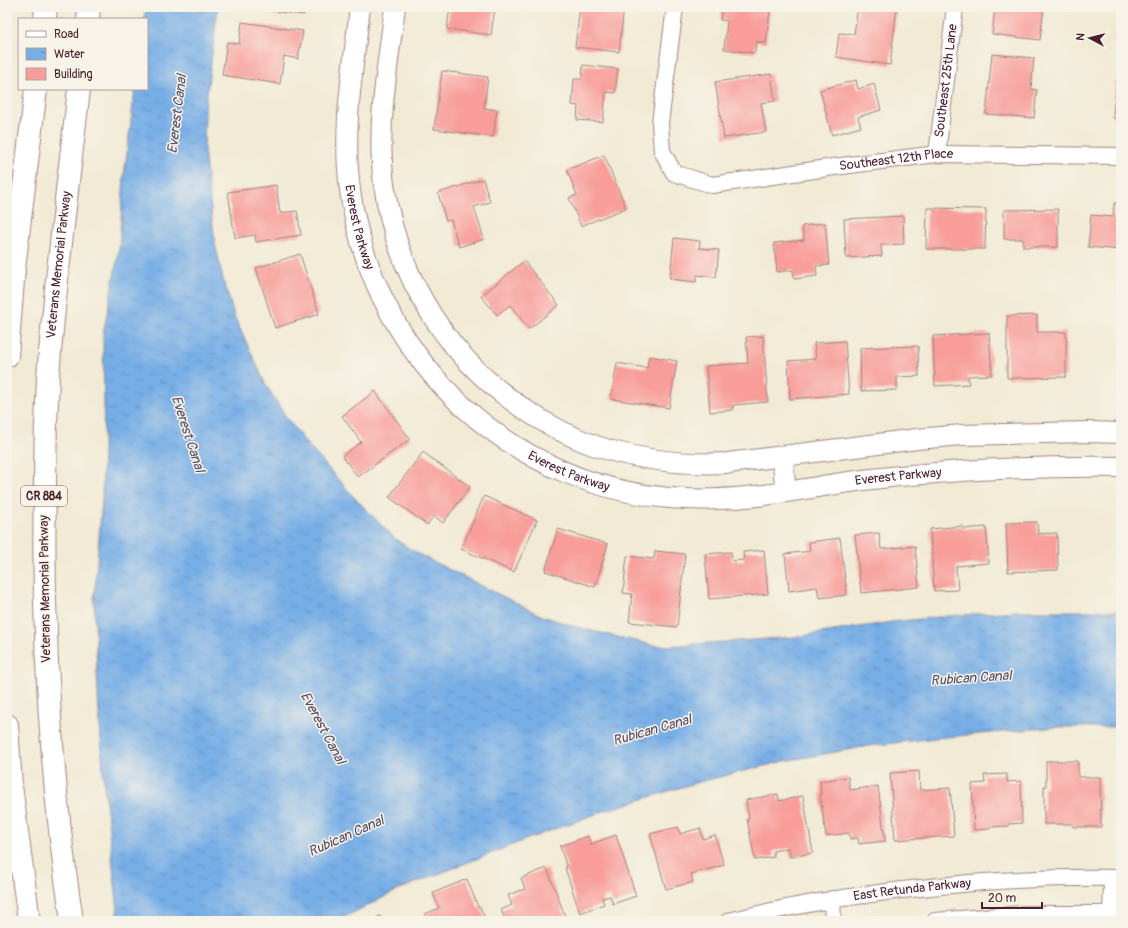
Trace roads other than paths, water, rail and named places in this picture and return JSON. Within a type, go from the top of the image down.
[{"type":"highway","points":[[45,18],[46,7]]},
{"type":"highway","points":[[88,18],[89,7]]},
{"type":"highway","points":[[7,356],[15,260],[36,90]]},
{"type":"highway","name":"Veterans Memorial Parkway","points":[[70,913],[57,812],[47,686],[44,528],[48,376],[59,252],[79,90]]},
{"type":"highway","points":[[7,725],[11,786],[29,921]]},
{"type":"street","name":"Everest Parkway","points":[[360,7],[349,97],[347,138],[348,167],[351,197],[357,226],[373,276],[387,308],[405,338],[434,378],[474,417],[498,435],[522,450],[548,464],[602,485],[657,497],[684,499],[740,498],[863,480],[920,474],[1010,469],[1121,467]]},
{"type":"street","points":[[395,7],[382,123],[383,168],[390,213],[408,270],[431,315],[445,336],[461,354],[483,376],[519,406],[548,424],[592,445],[618,453],[672,463],[700,465],[728,464],[917,439],[962,435],[1081,432],[1121,433]]},
{"type":"street","name":"Southeast 12th Place","points":[[674,7],[660,123],[662,151],[674,173],[712,186],[834,167],[937,154],[1121,156]]},
{"type":"street","name":"Southeast 25th Lane","points":[[937,154],[955,7]]},
{"type":"street","points":[[782,456],[786,492]]},
{"type":"street","points":[[935,921],[1024,914],[1114,916],[1117,878]]},
{"type":"street","name":"East Retunda Parkway","points":[[729,921],[756,914],[832,899],[882,892],[991,880],[1117,878]]},
{"type":"street","points":[[832,899],[833,921]]},
{"type":"water","points":[[146,7],[218,7],[205,108],[204,151],[215,243],[223,279],[235,318],[266,385],[286,417],[306,443],[354,497],[394,538],[424,557],[542,616],[580,628],[652,645],[667,646],[795,637],[892,622],[948,616],[1017,611],[1121,611],[1121,727],[1057,727],[935,738],[869,746],[785,761],[695,783],[604,811],[525,840],[400,889],[337,921],[115,921],[118,911],[104,785],[94,601],[102,500],[104,404],[103,335],[119,250],[124,176],[135,90],[148,90],[148,18],[144,18]]},
{"type":"water label","name":"Everest Canal","points":[[177,114]]},
{"type":"water label","name":"Everest Canal","points":[[188,434]]},
{"type":"water label","name":"Rubican Canal","points":[[971,678]]},
{"type":"water label","name":"Everest Canal","points":[[323,728]]},
{"type":"water label","name":"Rubican Canal","points":[[652,730]]},
{"type":"water label","name":"Rubican Canal","points":[[346,836]]}]
